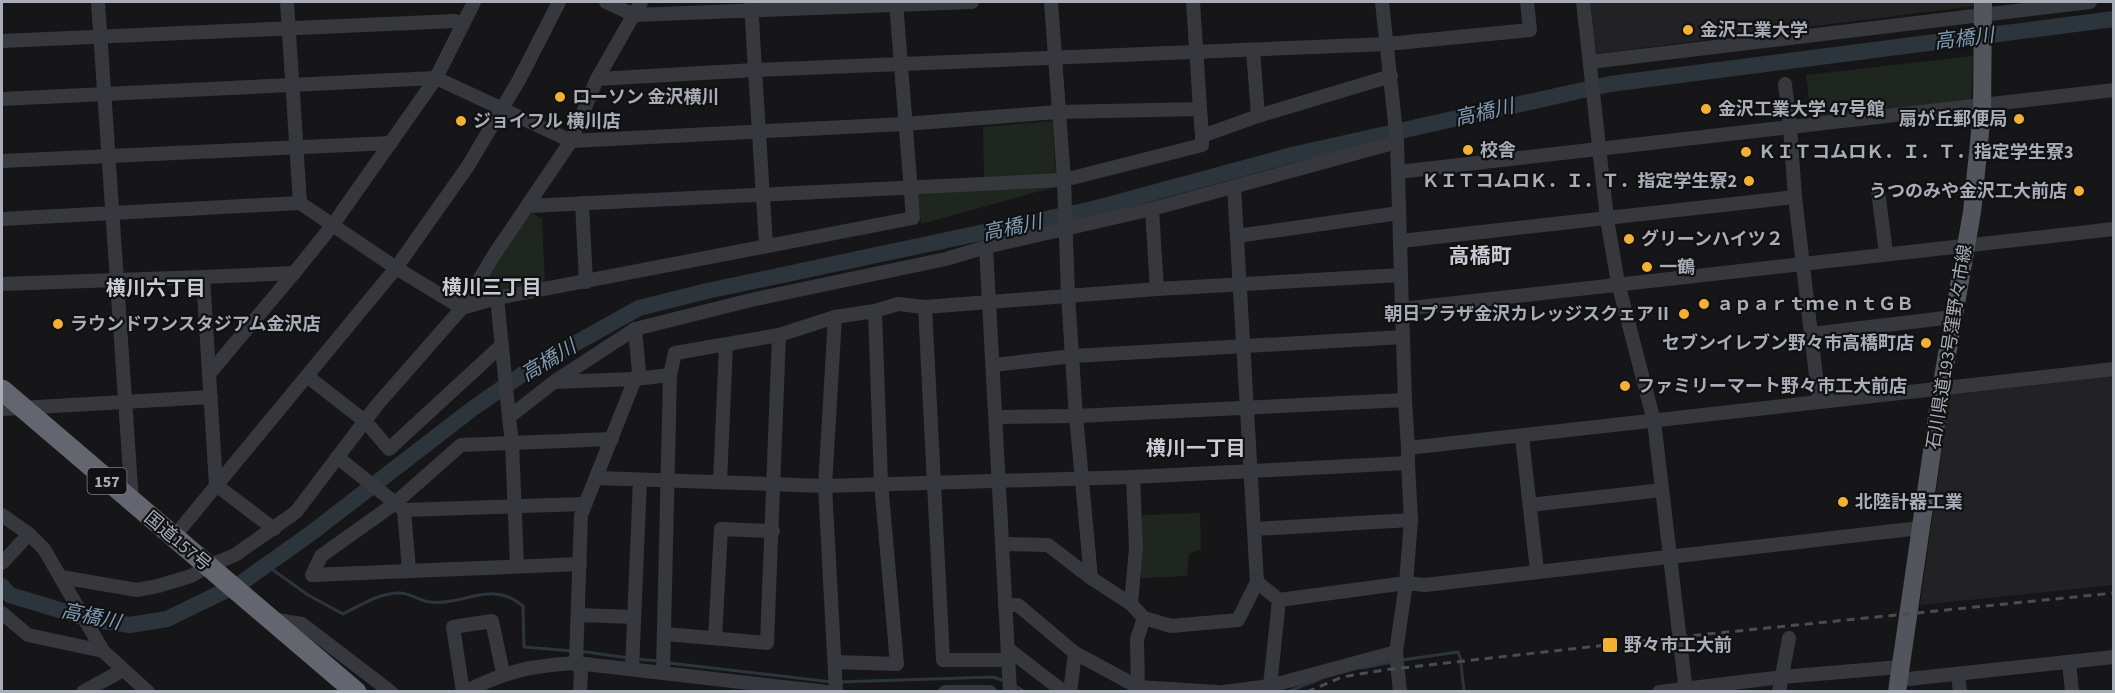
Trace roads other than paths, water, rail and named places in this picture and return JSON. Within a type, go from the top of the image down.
[{"type":"highway","name":"国道157号","points":[[2,390],[173,538],[351,687]]},
{"type":"main road","name":"石川県道193号窪野々市線","points":[[1899,680],[1941,388],[1972,212],[1981,105],[1983,11]]},
{"type":"street","points":[[98,2],[119,280],[132,502]]},
{"type":"street","points":[[287,2],[300,203]]},
{"type":"street","points":[[209,375],[332,226],[391,143],[436,78],[474,2]]},
{"type":"street","points":[[173,538],[396,268],[468,166],[502,110],[559,2]]},
{"type":"street","points":[[606,2],[634,15],[751,6],[972,2]]},
{"type":"street","points":[[61,578],[137,590],[191,576],[235,555],[296,512],[377,405],[462,308],[494,255],[572,141],[597,79],[640,2]]},
{"type":"street","points":[[1051,2],[1067,231],[1068,296],[1076,416],[1084,478],[1091,578]]},
{"type":"street","points":[[529,206],[762,194],[1064,184],[1202,145],[1193,2]]},
{"type":"street","points":[[1382,2],[1397,142],[1411,520],[1397,658],[1400,692]]},
{"type":"street","points":[[597,79],[755,70],[1387,44],[1530,30],[1527,2]]},
{"type":"street","points":[[1584,2],[1607,219],[1618,283],[1654,421],[1686,690]]},
{"type":"street","points":[[1590,62],[1983,11],[2090,2]]},
{"type":"street","points":[[2,219],[300,203],[396,268],[462,308],[497,298],[586,282],[766,244],[913,218],[896,4]]},
{"type":"street","points":[[751,6],[766,244]]},
{"type":"street","points":[[2,41],[455,21],[463,24]]},
{"type":"street","points":[[1254,50],[1258,116]]},
{"type":"street","points":[[1202,136],[1258,116],[1391,76]]},
{"type":"street","points":[[2,99],[436,78],[572,141],[904,124],[1058,112],[1200,109]]},
{"type":"street","points":[[1785,84],[1795,197],[1819,400]]},
{"type":"street","points":[[1398,172],[2114,90]]},
{"type":"street","points":[[509,414],[635,329],[752,300],[1067,231],[1397,142]]},
{"type":"street","points":[[2,161],[391,143]]},
{"type":"street","points":[[1003,544],[1048,545],[1091,578],[1131,604],[1144,618],[1171,626],[1238,620],[1257,582],[1234,187]]},
{"type":"street","points":[[1878,191],[1886,254]]},
{"type":"street","points":[[1401,241],[1795,197]]},
{"type":"street","points":[[582,203],[586,282]]},
{"type":"street","points":[[1152,209],[1158,289]]},
{"type":"street","points":[[1237,236],[1399,213]]},
{"type":"street","points":[[1402,309],[2114,229]]},
{"type":"street","points":[[987,247],[1010,686]]},
{"type":"street","points":[[2,284],[294,273]]},
{"type":"street","points":[[663,665],[666,634],[670,375],[675,353],[779,335],[835,316],[875,311],[898,304],[925,307],[1158,289],[1401,275]]},
{"type":"street","points":[[203,277],[216,485],[274,529]]},
{"type":"street","points":[[497,298],[512,443],[518,565]]},
{"type":"street","points":[[925,307],[943,660],[1008,655],[1064,692]]},
{"type":"street","points":[[835,662],[897,664],[881,483],[875,311]]},
{"type":"street","points":[[503,673],[492,621],[453,627],[463,692],[503,673],[576,655],[663,665],[779,688],[834,687],[835,662],[825,486],[835,316]]},
{"type":"street","points":[[1811,334],[1953,317]]},
{"type":"street","points":[[580,692],[581,670],[576,655],[581,515],[639,372],[635,329]]},
{"type":"street","points":[[666,634],[767,643],[775,484],[779,335]]},
{"type":"street","points":[[993,365],[1073,356],[1403,337]]},
{"type":"street","points":[[720,482],[726,345]]},
{"type":"street","points":[[308,376],[366,422],[388,449],[503,351]]},
{"type":"street","points":[[1408,448],[1522,437],[1819,400],[2114,369]]},
{"type":"street","points":[[554,382],[635,379],[670,375]]},
{"type":"street","points":[[2,409],[211,398]]},
{"type":"street","points":[[996,417],[1248,409],[1405,400]]},
{"type":"street","points":[[1522,437],[1537,571]]},
{"type":"street","points":[[580,564],[312,575],[321,556],[399,507],[461,445],[612,439]]},
{"type":"street","points":[[338,457],[399,507],[584,504]]},
{"type":"street","points":[[597,478],[825,486],[933,481],[999,482],[1133,477],[1408,463]]},
{"type":"street","points":[[1131,604],[1136,548],[1133,477]]},
{"type":"street","points":[[632,662],[640,480]]},
{"type":"street","points":[[1530,505],[1662,490]]},
{"type":"street","points":[[399,507],[409,570]]},
{"type":"street","points":[[2,515],[26,538],[44,549],[104,651],[148,692]]},
{"type":"street","points":[[1255,529],[1411,520]]},
{"type":"street","points":[[1257,582],[1279,600],[1406,583],[1425,585],[1920,528]]},
{"type":"street","points":[[715,638],[721,529],[773,531]]},
{"type":"street","points":[[2,564],[26,538]]},
{"type":"street","points":[[1270,686],[1279,600]]},
{"type":"street","points":[[1005,604],[1018,605],[1075,653],[1138,689],[1217,692]]},
{"type":"street","points":[[2,613],[28,635],[104,651]]},
{"type":"street","points":[[266,614],[302,624],[391,692]]},
{"type":"street","points":[[578,615],[634,617]]},
{"type":"street","points":[[1138,689],[1137,639],[1144,618]]},
{"type":"street","points":[[1779,692],[1789,638]]},
{"type":"street","points":[[1070,692],[1075,653]]},
{"type":"street","points":[[1659,692],[1782,677],[1899,680],[2114,657]]},
{"type":"street","points":[[1223,692],[1270,686],[1397,658]]},
{"type":"street","points":[[2069,662],[2072,692]]},
{"type":"street","points":[[87,690],[123,670]]},
{"type":"street","points":[[1958,675],[1960,692]]},
{"type":"street","points":[[945,692],[990,692]]},
{"type":"waterway","name":"高橋川","points":[[2,586],[10,595],[89,619],[130,625],[167,619],[241,583],[314,531],[472,409],[533,367],[639,308],[707,291],[1093,209],[1292,155],[1610,84],[2114,19]]},
{"type":"waterway","points":[[266,565],[308,595],[343,614],[370,600],[392,594],[404,593],[430,602],[455,601],[489,594],[511,598],[523,606],[524,647],[573,651]]},
{"type":"waterway","points":[[579,651],[629,658]]},
{"type":"waterway","points":[[1402,660],[1458,652],[1461,660]]},
{"type":"waterway","points":[[636,659],[659,661]]},
{"type":"waterway","points":[[1361,668],[1393,662]]},
{"type":"waterway","points":[[669,663],[832,682]]},
{"type":"waterway","points":[[1461,664],[1464,692]]},
{"type":"waterway","points":[[839,682],[993,677],[1005,681]]},
{"type":"waterway","points":[[1287,692],[1320,679]]},
{"type":"waterway","points":[[1014,685],[1025,692]]},
{"type":"railway","points":[[1307,692],[1342,677],[1384,670],[1678,637],[2114,593]]},
{"type":"place","name":"金沢工業大学","points":[[1688,30]]},
{"type":"place","name":"ローソン 金沢横川","points":[[560,97]]},
{"type":"place","name":"金沢工業大学 47号館","points":[[1706,109]]},
{"type":"place","name":"扇が丘郵便局","points":[[2019,119]]},
{"type":"place","name":"ジョイフル 横川店","points":[[461,121]]},
{"type":"place","name":"校舎","points":[[1468,150]]},
{"type":"place","name":"ＫＩＴコムロＫ．Ｉ．Ｔ．指定学生寮3","points":[[1746,152]]},
{"type":"place","name":"ＫＩＴコムロＫ．Ｉ．Ｔ．指定学生寮2","points":[[1749,181]]},
{"type":"place","name":"うつのみや金沢工大前店","points":[[2079,191]]},
{"type":"place","name":"グリーンハイツ２","points":[[1629,239]]},
{"type":"place","name":"一鶴","points":[[1647,267]]},
{"type":"place","name":"ａｐａｒｔｍｅｎｔＧＢ","points":[[1704,304]]},
{"type":"place","name":"朝日プラザ金沢カレッジスクェアⅡ","points":[[1684,314]]},
{"type":"place","name":"ラウンドワンスタジアム金沢店","points":[[58,324]]},
{"type":"place","name":"セブンイレブン野々市高橋町店","points":[[1926,343]]},
{"type":"place","name":"ファミリーマート野々市工大前店","points":[[1625,386]]},
{"type":"place","name":"北陸計器工業","points":[[1843,502]]},
{"type":"place","name":"野々市工大前","points":[[1610,645]]},
{"type":"district","name":"高橋町","points":[[1480,256]]},
{"type":"district","name":"横川三丁目","points":[[492,287]]},
{"type":"district","name":"横川六丁目","points":[[156,288]]},
{"type":"district","name":"横川一丁目","points":[[1196,448]]}]
